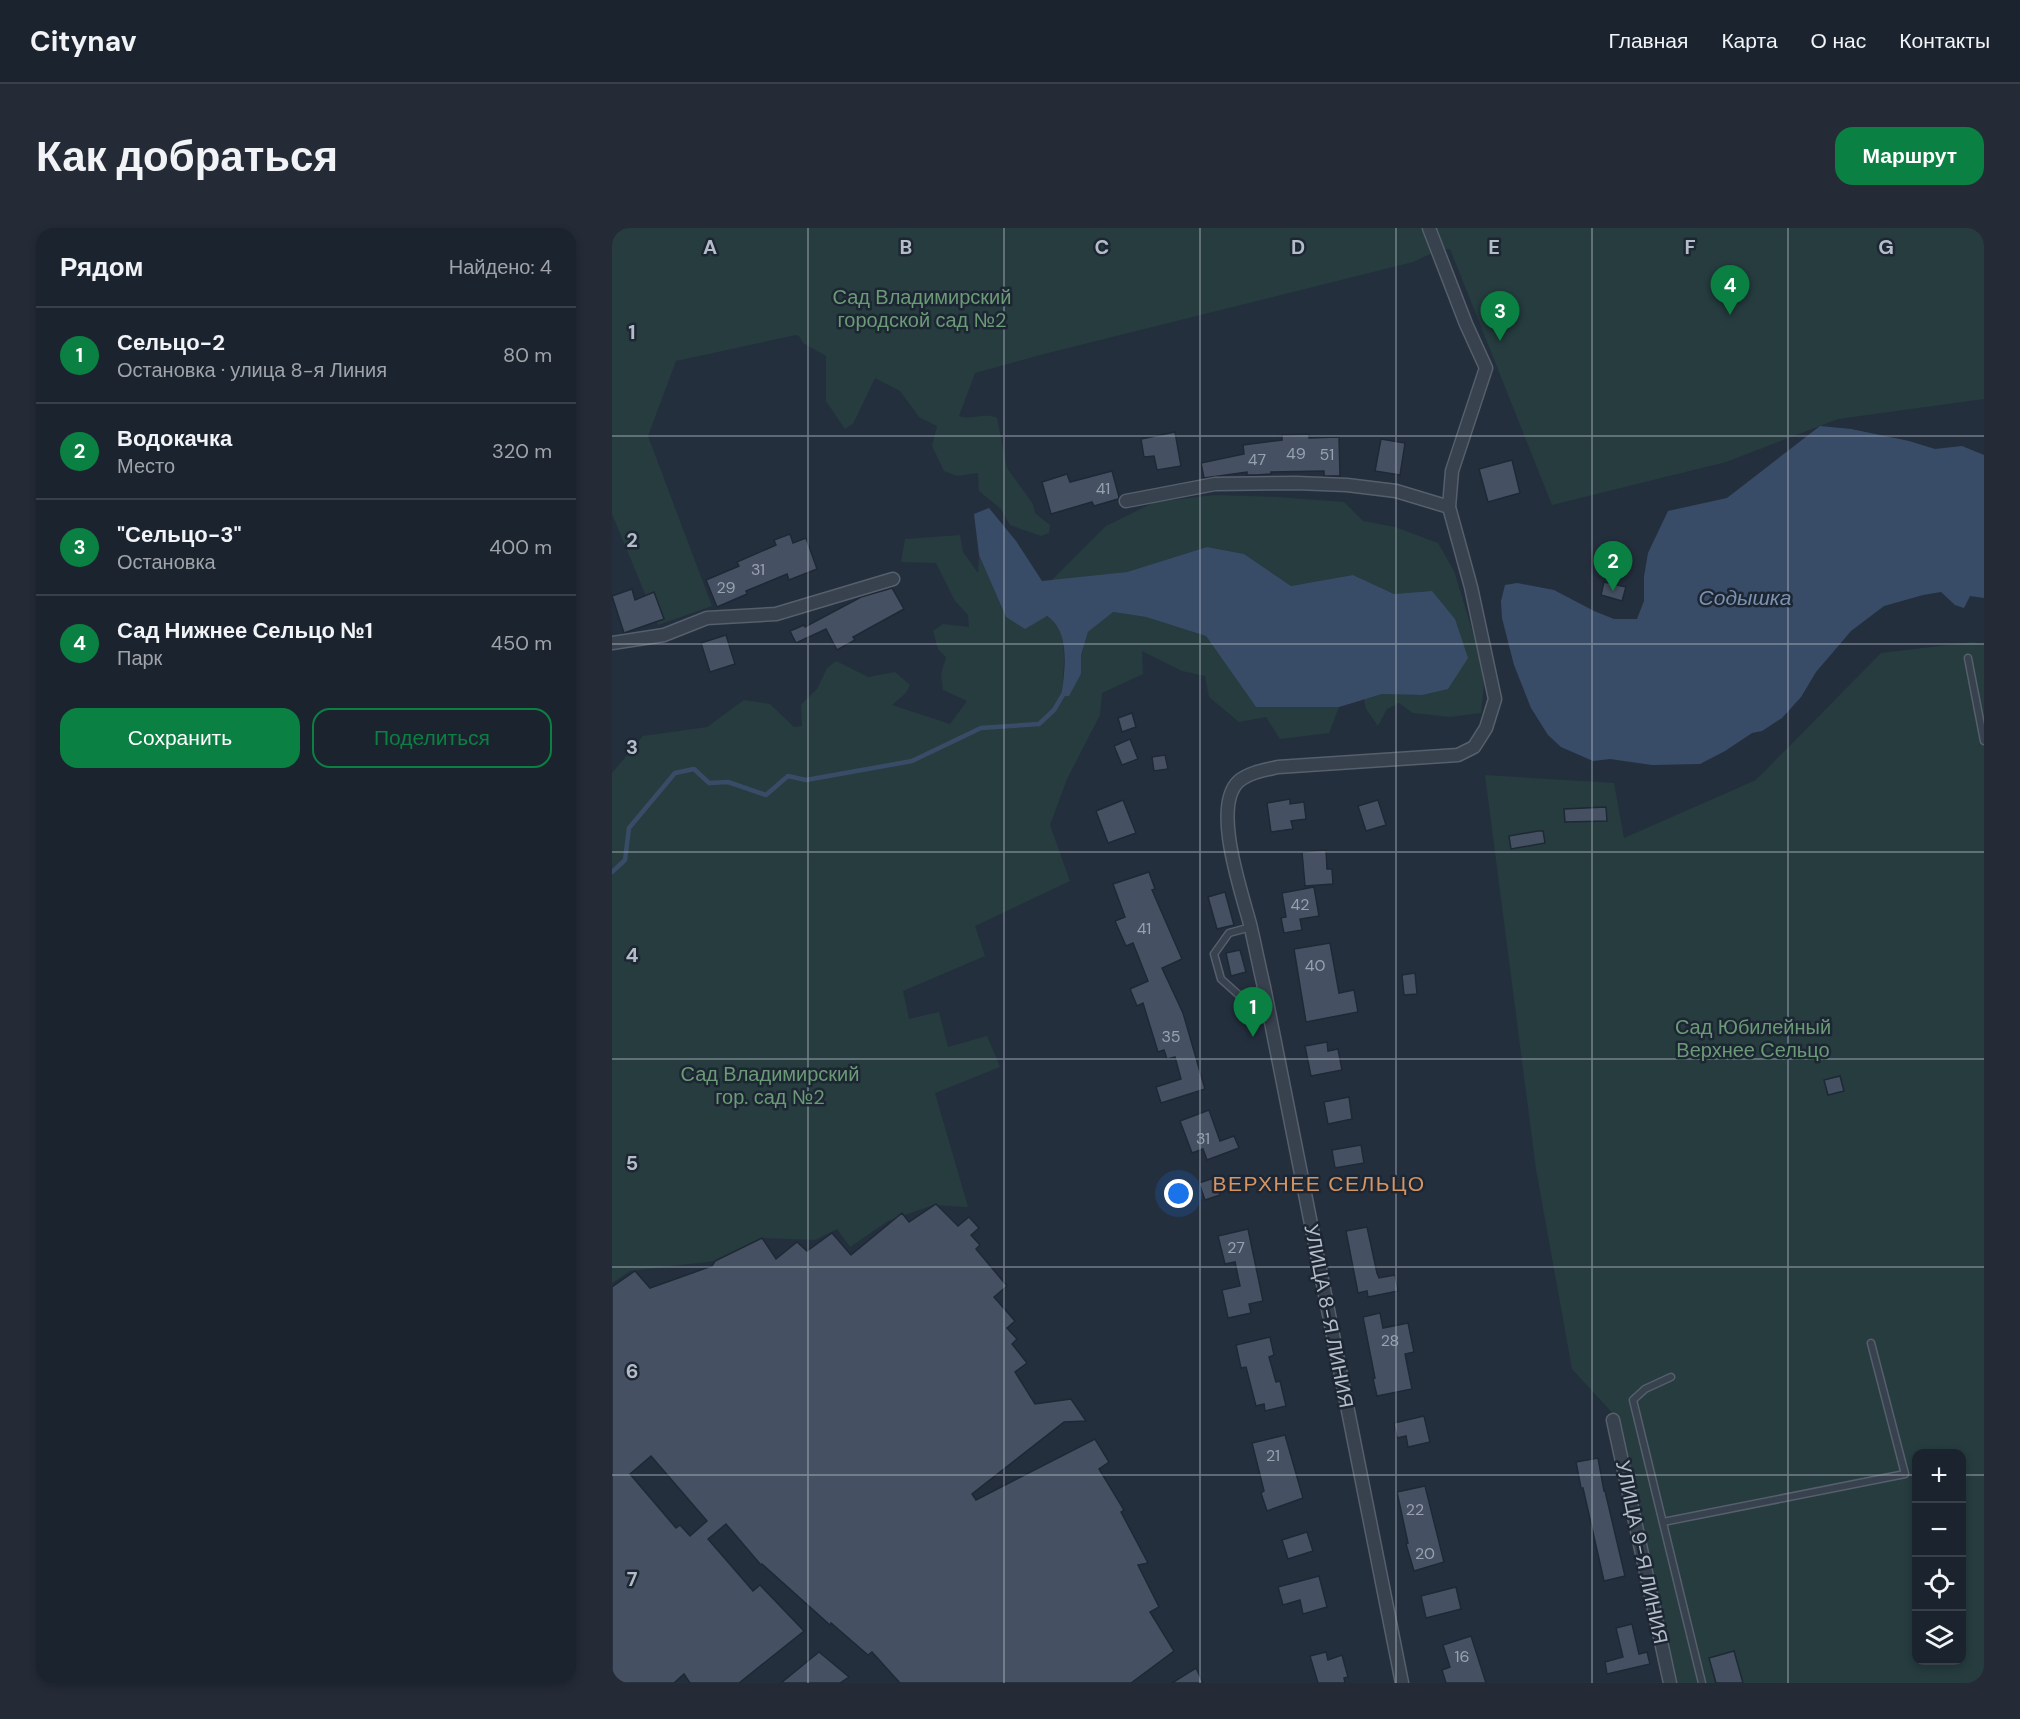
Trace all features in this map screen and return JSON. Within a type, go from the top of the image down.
[{"type":"street","points":[[1126,501],[1215,484],[1296,483],[1347,485],[1396,491],[1449,507],[1452,471],[1486,368],[1466,324],[1429,228]]},
{"type":"street","name":"УЛИЦА 8-Я ЛИНИЯ","points":[[1402,1683],[1271,1024],[1251,927],[1234,866],[1228,834],[1228,808],[1231,794],[1238,782],[1255,773],[1278,766],[1458,755],[1474,747],[1486,728],[1495,699],[1472,587],[1449,507]]},
{"type":"street","points":[[612,643],[664,634],[706,618],[776,614],[893,579]]},
{"type":"street","name":"УЛИЦА 9-Я ЛИНИЯ","points":[[1613,1420],[1670,1683]]},
{"type":"lane","points":[[1968,658],[1984,741]]},
{"type":"lane","points":[[1251,927],[1229,933],[1214,954],[1221,979],[1271,1024]]},
{"type":"lane","points":[[1663,1522],[1905,1474],[1871,1343]]},
{"type":"lane","points":[[1671,1377],[1645,1389],[1633,1400],[1702,1683]]},
{"type":"green space","name":"Сад Владимирский городской сад №2","points":[[612,228],[1984,228],[1984,399],[1838,419],[1726,462],[1552,505],[1450,249],[1441,249],[1413,262],[975,373],[959,416],[997,418],[1007,468],[1033,504],[1035,513],[1050,525],[1049,533],[1041,536],[1010,525],[1001,509],[979,491],[978,473],[957,476],[944,471],[932,446],[937,426],[919,417],[900,391],[875,378],[853,424],[845,429],[826,401],[826,356],[803,343],[796,335],[676,361],[648,436],[712,606],[658,625],[612,514]]},
{"type":"green space","points":[[1215,495],[1344,502],[1363,521],[1395,527],[1438,543],[1454,571],[1477,646],[1484,684],[1481,713],[1450,717],[1413,713],[1399,703],[1387,709],[1378,726],[1366,709],[1364,699],[1382,694],[1422,695],[1432,591],[1394,594],[1353,575],[1291,586],[1244,554],[1207,547],[1127,572],[1051,581],[1106,526],[1155,502]]},
{"type":"green space","name":"Сад Владимирский гор. сад №2","points":[[960,535],[963,552],[978,573],[979,555],[1006,617],[1039,615],[1055,622],[1060,630],[1064,653],[1061,696],[1081,675],[1081,655],[1088,632],[1112,612],[1146,617],[1206,636],[1256,707],[1339,707],[1329,733],[1280,739],[1266,717],[1239,722],[1209,697],[1205,676],[1182,671],[1142,651],[1143,674],[1102,693],[1100,715],[1067,779],[1050,825],[1070,881],[975,926],[985,956],[903,991],[909,1019],[939,1012],[948,1047],[987,1036],[1000,1067],[935,1093],[968,1207],[933,1205],[888,1221],[850,1247],[837,1229],[815,1240],[762,1238],[715,1261],[630,1271],[612,1283],[612,773],[643,736],[707,727],[744,700],[770,704],[794,727],[802,726],[801,705],[817,689],[827,668],[836,661],[868,677],[895,672],[910,685],[906,693],[892,705],[950,724],[967,701],[943,690],[941,674],[946,657],[938,649],[933,631],[943,624],[969,627],[968,615],[955,601],[936,563],[901,562],[905,539]]},
{"type":"green space","name":"Сад Юбилейный Верхнее Сельцо","points":[[1973,642],[1984,645],[1984,1683],[1674,1683],[1618,1419],[1572,1369],[1536,1169],[1485,775],[1614,783],[1624,838],[1756,780],[1881,653]]},
{"type":"water","name":"Содышка","points":[[1820,426],[1851,429],[1935,449],[1962,446],[1984,455],[1984,598],[1970,596],[1964,608],[1955,605],[1941,592],[1884,606],[1851,631],[1816,672],[1801,697],[1782,718],[1700,764],[1652,765],[1610,759],[1593,761],[1561,747],[1548,735],[1531,708],[1514,665],[1502,618],[1501,601],[1505,585],[1517,583],[1554,590],[1614,619],[1637,619],[1644,601],[1644,577],[1648,553],[1668,511],[1727,498]]},
{"type":"water","points":[[989,508],[1016,541],[1042,581],[1127,572],[1207,547],[1244,554],[1291,586],[1353,575],[1394,594],[1432,591],[1455,619],[1468,658],[1448,689],[1422,695],[1382,694],[1339,707],[1256,707],[1206,636],[1146,617],[1113,612],[1088,632],[1081,655],[1081,674],[1069,696],[1061,696],[1065,664],[1060,631],[1047,616],[1025,629],[1006,617],[979,555],[974,514]]},
{"type":"building","points":[[1175,432],[1181,466],[1157,470],[1154,456],[1144,457],[1141,439]]},
{"type":"building","points":[[1309,434],[1309,438],[1339,437],[1340,476],[1324,476],[1324,471],[1271,472],[1271,474],[1256,475],[1247,475],[1247,472],[1204,478],[1201,463],[1244,454],[1243,445],[1282,440],[1282,435]]},
{"type":"building","points":[[1381,439],[1405,443],[1400,475],[1375,471]]},
{"type":"building","points":[[1512,460],[1520,493],[1488,502],[1479,469]]},
{"type":"building","points":[[1112,471],[1118,499],[1094,506],[1092,502],[1051,514],[1042,482],[1067,474],[1070,482]]},
{"type":"building","points":[[790,534],[793,543],[806,538],[817,569],[789,580],[787,574],[746,591],[747,594],[717,607],[706,580],[739,566],[737,562],[776,545],[774,540]]},
{"type":"building","points":[[1604,582],[1626,587],[1622,601],[1601,595]]},
{"type":"building","points":[[892,588],[904,609],[853,637],[855,640],[837,650],[826,629],[796,643],[790,631],[804,625],[805,627],[861,597]]},
{"type":"building","points":[[632,589],[635,600],[654,592],[664,619],[624,633],[612,596]]},
{"type":"building","points":[[726,635],[735,664],[710,672],[701,643]]},
{"type":"building","points":[[1132,713],[1136,727],[1122,732],[1118,718]]},
{"type":"building","points":[[1130,739],[1138,759],[1122,765],[1114,746]]},
{"type":"building","points":[[1165,755],[1168,769],[1154,771],[1152,757]]},
{"type":"building","points":[[1290,799],[1290,804],[1304,802],[1306,819],[1291,821],[1293,829],[1271,832],[1267,803]]},
{"type":"building","points":[[1123,800],[1136,833],[1108,843],[1096,811]]},
{"type":"building","points":[[1378,800],[1386,825],[1366,831],[1358,806]]},
{"type":"building","points":[[1606,807],[1607,821],[1565,822],[1564,809]]},
{"type":"building","points":[[1543,831],[1545,843],[1511,849],[1509,836]]},
{"type":"building","points":[[1326,850],[1327,869],[1332,869],[1333,884],[1305,886],[1302,852]]},
{"type":"building","points":[[1149,872],[1155,889],[1152,890],[1182,959],[1162,968],[1183,1013],[1205,1089],[1161,1103],[1156,1087],[1181,1079],[1175,1057],[1167,1059],[1164,1050],[1158,1052],[1143,1003],[1137,1006],[1130,989],[1148,981],[1133,943],[1126,946],[1115,921],[1125,917],[1113,884]]},
{"type":"building","points":[[1314,887],[1319,916],[1300,919],[1302,930],[1284,933],[1281,918],[1286,917],[1282,893]]},
{"type":"building","points":[[1225,892],[1234,925],[1217,929],[1208,897]]},
{"type":"building","points":[[1330,943],[1339,993],[1354,990],[1358,1012],[1306,1022],[1294,949]]},
{"type":"building","points":[[1240,950],[1246,972],[1231,976],[1226,953]]},
{"type":"building","points":[[1415,973],[1417,994],[1404,995],[1402,975]]},
{"type":"building","points":[[1327,1042],[1328,1051],[1338,1049],[1342,1070],[1311,1076],[1305,1046]]},
{"type":"building","points":[[1840,1076],[1844,1091],[1828,1095],[1824,1080]]},
{"type":"building","points":[[1349,1097],[1352,1119],[1328,1124],[1324,1102]]},
{"type":"building","points":[[1209,1110],[1220,1141],[1234,1136],[1239,1148],[1207,1160],[1203,1149],[1192,1153],[1180,1121]]},
{"type":"building","points":[[1361,1145],[1364,1163],[1335,1168],[1332,1150]]},
{"type":"building","points":[[1214,1178],[1220,1195],[1205,1200],[1199,1183]]},
{"type":"building","points":[[936,1204],[958,1226],[969,1217],[979,1228],[971,1235],[980,1245],[976,1249],[1007,1286],[994,1297],[1015,1321],[1007,1328],[1017,1339],[1012,1344],[1027,1363],[1015,1372],[1035,1404],[1071,1399],[1086,1421],[1064,1422],[972,1494],[976,1500],[1095,1439],[1109,1462],[1099,1469],[1124,1510],[1121,1512],[1148,1563],[1138,1565],[1159,1607],[1150,1612],[1174,1651],[1131,1683],[900,1683],[872,1652],[868,1655],[761,1565],[726,1524],[708,1539],[753,1591],[760,1585],[804,1631],[739,1683],[690,1683],[684,1674],[674,1683],[612,1683],[612,1287],[635,1271],[650,1288],[712,1266],[715,1261],[762,1238],[776,1259],[797,1242],[807,1251],[832,1233],[851,1255],[902,1213],[909,1222]],"holes":[[[651,1456],[707,1521],[690,1536],[680,1525],[676,1528],[630,1474]]]},
{"type":"building","points":[[1367,1227],[1379,1278],[1395,1275],[1398,1291],[1368,1297],[1367,1291],[1358,1293],[1346,1231]]},
{"type":"building","points":[[1248,1229],[1263,1301],[1249,1304],[1251,1313],[1228,1318],[1222,1290],[1240,1286],[1235,1262],[1225,1264],[1218,1236]]},
{"type":"building","points":[[1380,1313],[1383,1328],[1408,1323],[1414,1352],[1405,1354],[1412,1389],[1377,1396],[1363,1317]]},
{"type":"building","points":[[1270,1337],[1274,1355],[1269,1357],[1276,1382],[1280,1381],[1286,1406],[1265,1411],[1264,1404],[1256,1406],[1246,1367],[1241,1368],[1236,1345]]},
{"type":"building","points":[[1424,1416],[1430,1442],[1408,1447],[1406,1436],[1397,1438],[1394,1423]]},
{"type":"building","points":[[1285,1435],[1303,1498],[1267,1511],[1261,1493],[1264,1491],[1252,1443]]},
{"type":"building","points":[[1598,1458],[1625,1576],[1604,1581],[1576,1462]]},
{"type":"building","points":[[1425,1486],[1444,1562],[1414,1571],[1406,1544],[1408,1543],[1397,1492]]},
{"type":"building","points":[[1307,1532],[1313,1551],[1288,1559],[1282,1540]]},
{"type":"building","points":[[1319,1576],[1327,1607],[1303,1614],[1300,1600],[1283,1605],[1278,1587]]},
{"type":"building","points":[[1456,1587],[1461,1609],[1426,1618],[1421,1596]]},
{"type":"building","points":[[1632,1624],[1639,1654],[1647,1652],[1650,1664],[1607,1674],[1605,1662],[1623,1657],[1616,1628]]},
{"type":"building","points":[[1471,1636],[1486,1683],[1446,1683],[1442,1670],[1450,1667],[1443,1645]]},
{"type":"building","points":[[1734,1651],[1743,1683],[1716,1683],[1709,1658]]},
{"type":"building","points":[[819,1652],[849,1677],[840,1683],[781,1683]]},
{"type":"building","points":[[1326,1652],[1328,1660],[1342,1655],[1348,1677],[1344,1678],[1345,1683],[1318,1683],[1310,1656]]},
{"type":"building","points":[[1196,1668],[1203,1683],[1172,1683]]},
{"type":"waterway","points":[[612,872],[625,860],[629,828],[675,773],[694,769],[709,783],[728,782],[766,795],[788,776],[806,780],[912,761],[981,728],[1039,724],[1054,710],[1064,693]]},
{"type":"place","name":"Сад Нижнее Сельцо №1","points":[[1730,315]]},
{"type":"place","name":"\"Сельцо-3\"","points":[[1500,341]]},
{"type":"place","name":"Водокачка","points":[[1613,591]]},
{"type":"place","name":"Сельцо-2","points":[[1253,1037]]},
{"type":"district","name":"ВЕРХНЕЕ СЕЛЬЦО","points":[[1319,1184]]}]
